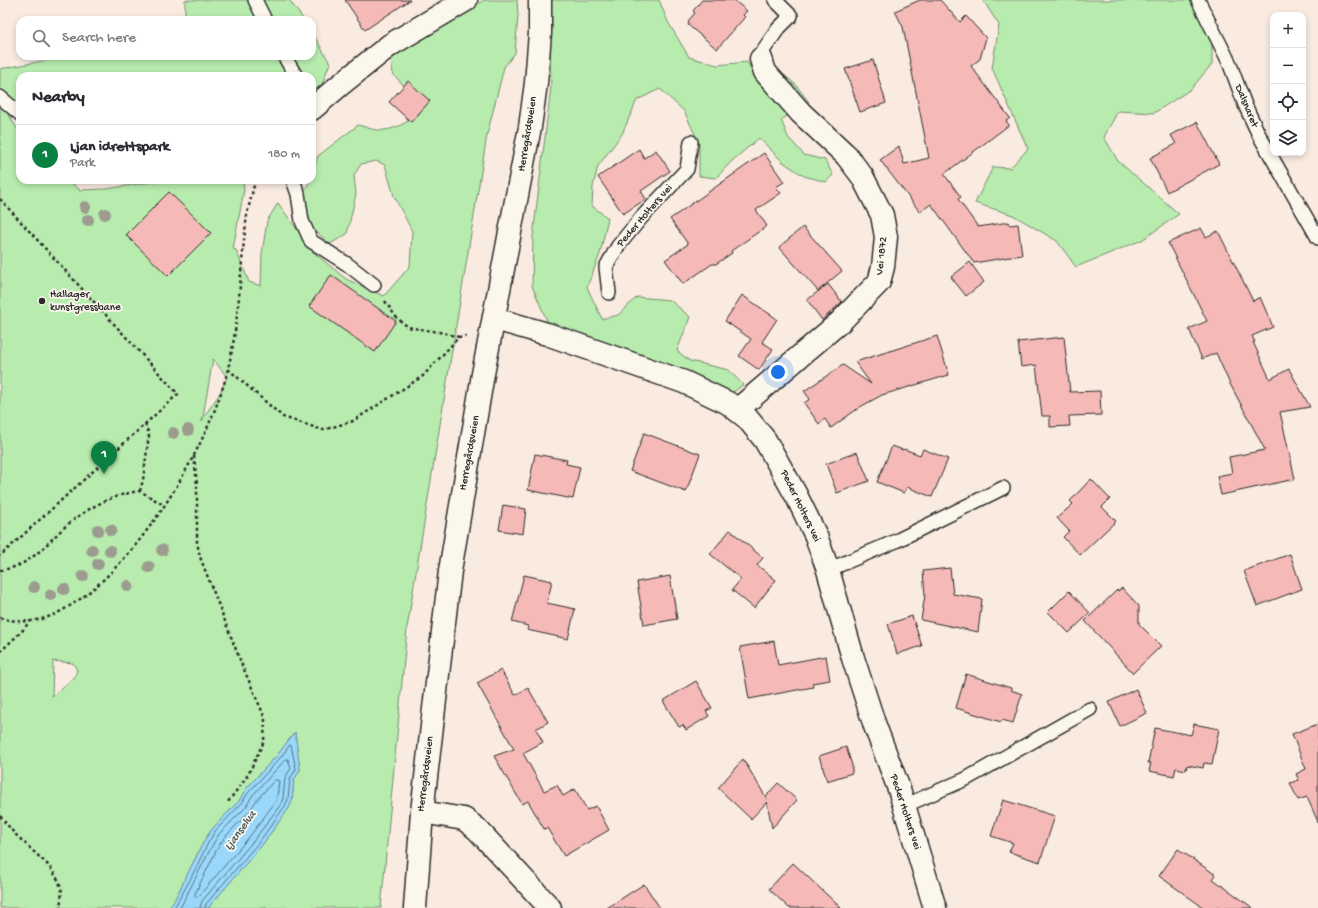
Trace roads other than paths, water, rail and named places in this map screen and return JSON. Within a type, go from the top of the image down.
[{"type":"street","points":[[316,102],[390,45],[466,0]]},
{"type":"street","name":"Herregårdsveien","points":[[415,908],[422,812],[450,571],[468,457],[530,127],[536,83],[540,33],[540,0]]},
{"type":"street","name":"Vei 1872","points":[[737,410],[841,321],[879,282],[883,267],[886,237],[882,215],[862,176],[846,155],[801,113],[765,72],[761,58]]},
{"type":"street","name":"Peder Holters vei","points":[[494,323],[547,334],[684,382],[728,402],[747,418],[769,446],[804,509],[816,536],[828,570],[853,658],[875,726],[899,789],[935,908]]},
{"type":"street","points":[[422,812],[464,819],[477,829],[550,908]]},
{"type":"lane","points":[[255,0],[263,16]]},
{"type":"lane","points":[[761,58],[760,55],[778,29],[791,16],[775,0]]},
{"type":"lane","name":"Dalsnaret","points":[[1198,0],[1229,62],[1258,135],[1318,238]]},
{"type":"lane","points":[[286,60],[294,72]]},
{"type":"lane","points":[[0,97],[16,111]]},
{"type":"lane","name":"Peder Holters vei","points":[[608,293],[606,267],[618,246],[636,224],[688,169],[691,142]]},
{"type":"lane","points":[[294,184],[298,194],[302,221],[311,241],[347,264],[374,284]]},
{"type":"lane","points":[[828,570],[896,541],[1003,488]]},
{"type":"lane","points":[[904,806],[966,779],[1090,710]]},
{"type":"water","name":"Ljanselva","points":[[295,732],[300,770],[294,780],[292,801],[289,808],[262,845],[208,908],[169,908],[204,841],[212,829],[239,801],[245,790],[278,754]]},
{"type":"place","name":"Hallager kunstgressbane","points":[[42,301]]},
{"type":"place","name":"Ljan idrettspark","points":[[104,474]]}]
